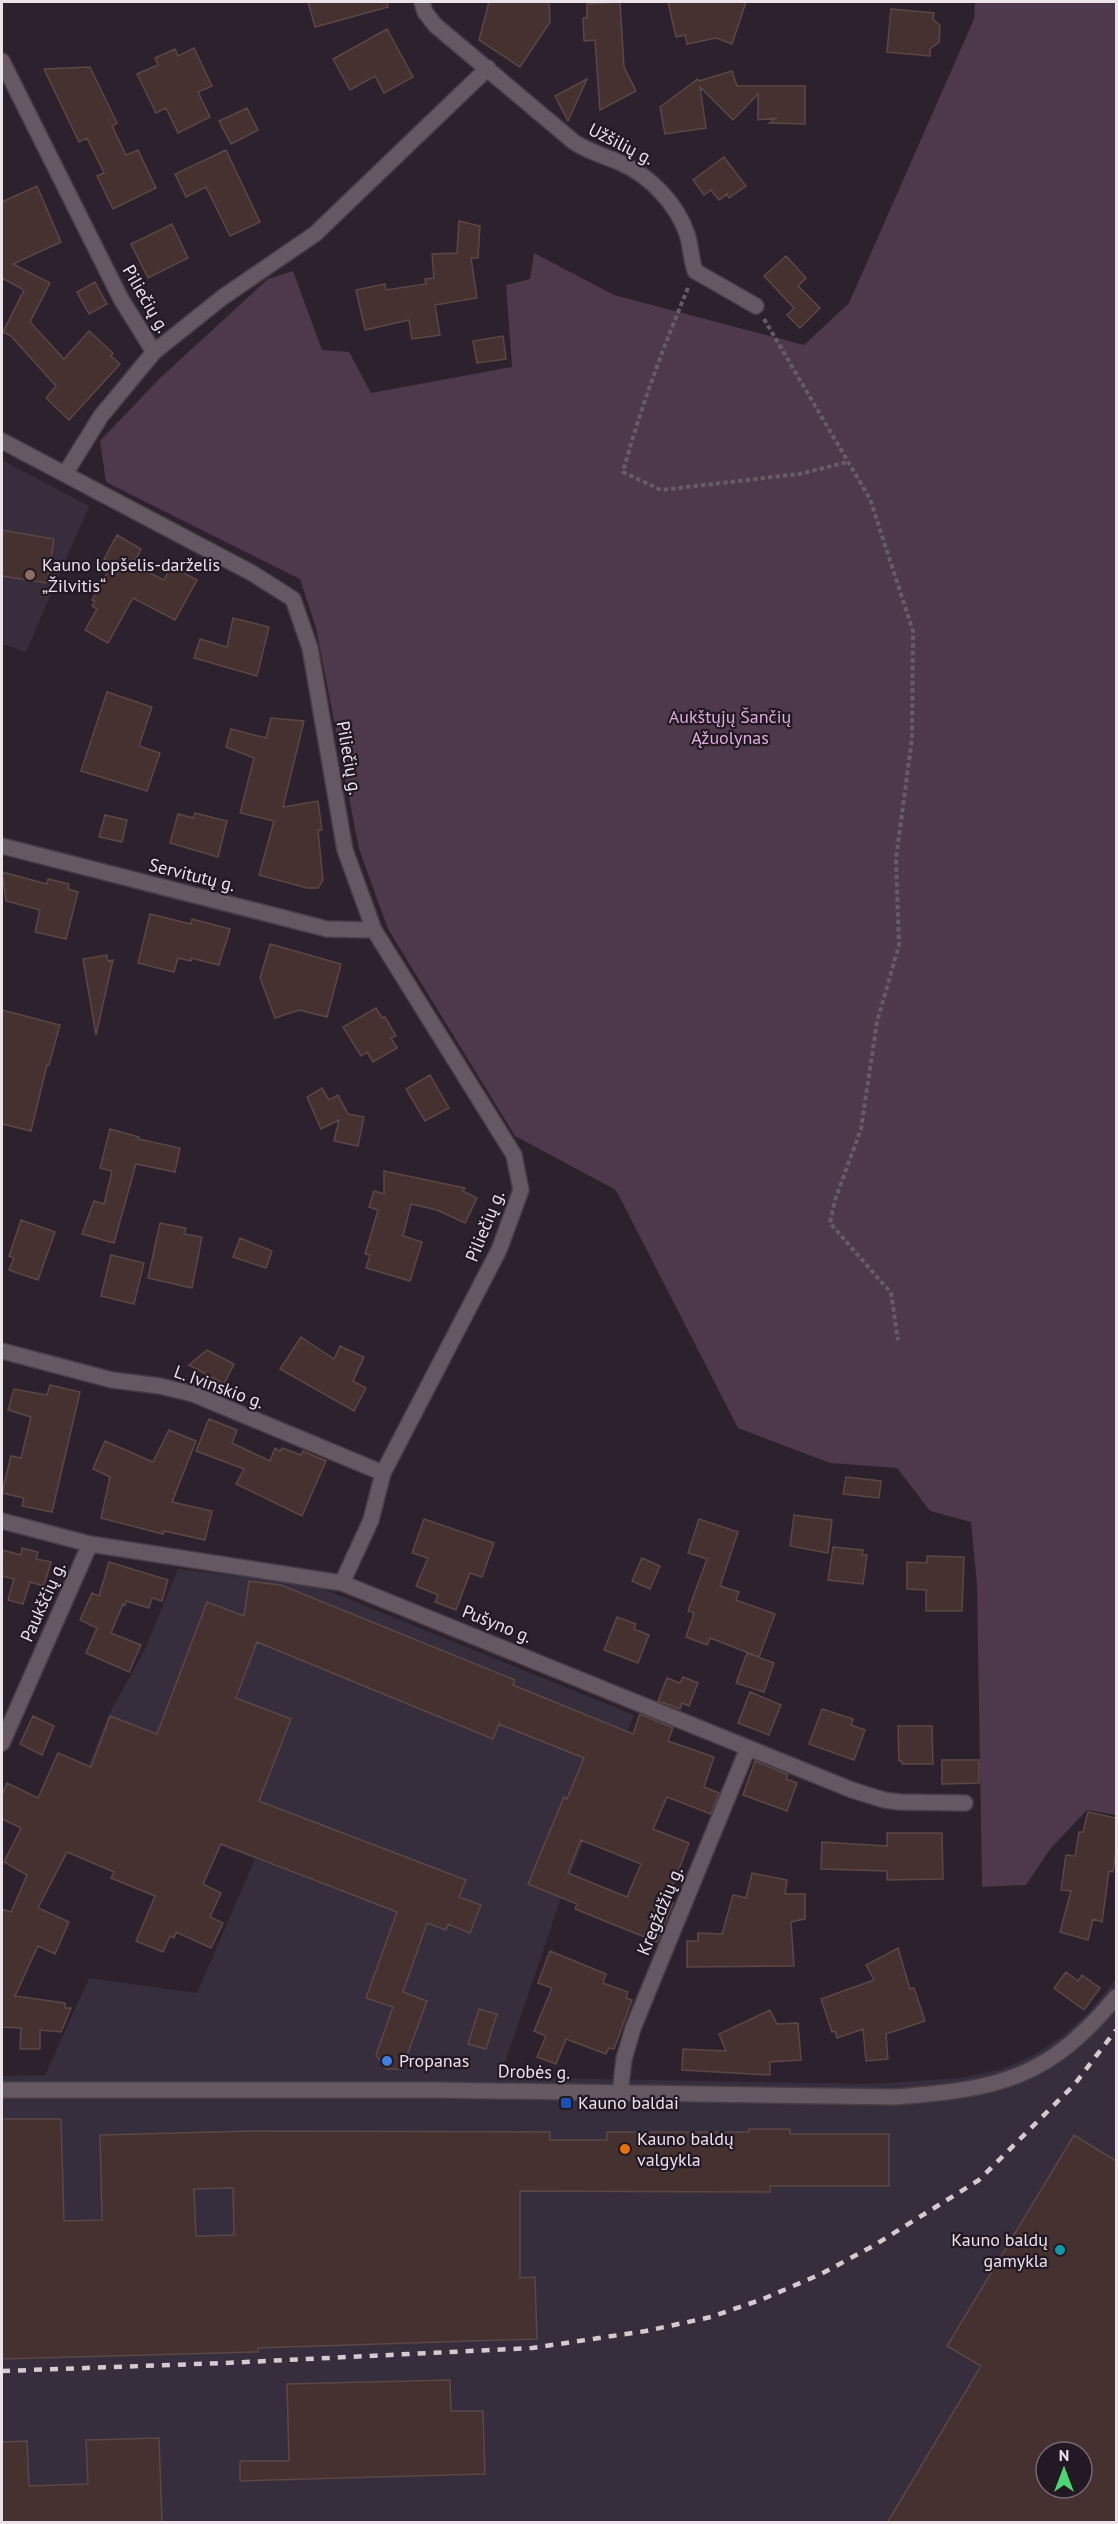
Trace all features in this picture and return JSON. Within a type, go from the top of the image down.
[{"type":"street","name":"Užšilių g.","points":[[422,2],[425,12],[435,25],[574,142],[599,156],[623,164],[649,180],[670,202],[687,234],[695,271]]},
{"type":"street","name":"Piliečių g.","points":[[2,61],[121,299],[154,352],[101,416],[65,474],[252,573],[293,599],[310,648],[345,850],[374,930],[514,1155],[521,1190],[499,1250],[382,1473],[371,1520],[342,1582]]},
{"type":"street","points":[[154,352],[223,297],[315,234],[488,68]]},
{"type":"street","points":[[695,271],[756,306]]},
{"type":"street","points":[[2,441],[65,474]]},
{"type":"street","name":"Servitutų g.","points":[[2,846],[327,929],[374,930]]},
{"type":"street","name":"L. Ivinskio g.","points":[[2,1351],[112,1380],[160,1386],[193,1394],[382,1473]]},
{"type":"street","name":"Pušyno g.","points":[[2,1521],[90,1544],[342,1582],[852,1790],[884,1800],[965,1803]]},
{"type":"street","name":"Paukščių g.","points":[[2,1743],[90,1544]]},
{"type":"street","name":"Kregždžių g.","points":[[620,2093],[624,2059],[633,2028],[748,1748]]},
{"type":"street","name":"Drobės g.","points":[[2,2090],[436,2090],[895,2097],[973,2089],[1003,2082],[1026,2073],[1053,2058],[1081,2037],[1116,1997]]},
{"type":"path","points":[[695,271],[663,348],[632,438],[623,472],[661,490],[799,474],[848,462]]},
{"type":"path","points":[[756,306],[870,499],[913,631],[912,738],[896,859],[899,945],[877,1022],[861,1129],[835,1200],[830,1223],[891,1293],[898,1340]]},
{"type":"shaded area","name":"Kauno lopšelis-darželis „Žilvitis“","points":[[2,460],[89,506],[26,652],[2,644]]},
{"type":"shaded area","points":[[178,1569],[316,1586],[634,1715],[561,1898],[500,2077],[869,2084],[960,2078],[1002,2069],[1035,2054],[1064,2035],[1088,2013],[1116,1979],[1116,2522],[2,2522],[2,2076],[45,2075],[89,1978],[197,1993],[255,1859],[78,1791],[109,1714],[145,1649]]},
{"type":"green space","name":"Aukštųjų Šančių Ąžuolynas","points":[[975,2],[1116,2],[1116,1815],[1087,1810],[1051,1848],[1026,1885],[982,1887],[977,1585],[971,1522],[930,1511],[897,1468],[830,1463],[738,1428],[616,1190],[515,1136],[388,929],[359,849],[316,628],[300,579],[106,482],[100,441],[159,379],[268,279],[293,271],[322,350],[349,352],[371,393],[512,367],[506,285],[530,279],[534,253],[614,295],[804,345],[849,303],[974,19]]},
{"type":"building","points":[[308,2],[387,2],[388,7],[315,27]]},
{"type":"building","points":[[489,2],[549,2],[550,22],[520,67],[479,40]]},
{"type":"building","points":[[620,2],[624,67],[636,91],[600,110],[595,40],[584,41],[583,18],[587,18],[587,4]]},
{"type":"building","points":[[668,2],[746,2],[732,44],[716,38],[687,44],[685,35],[676,37]]},
{"type":"building","points":[[891,9],[934,13],[933,19],[940,26],[939,42],[930,49],[930,56],[887,52]]},
{"type":"building","points":[[387,29],[413,77],[384,93],[375,76],[350,90],[333,59]]},
{"type":"building","points":[[194,48],[212,86],[198,92],[210,117],[178,133],[166,108],[156,113],[137,74],[158,65],[155,58],[175,49],[178,56]]},
{"type":"building","points":[[90,67],[117,123],[112,126],[126,155],[138,150],[156,188],[113,209],[97,176],[104,173],[87,138],[79,142],[44,69]]},
{"type":"building","points":[[732,71],[737,86],[805,86],[805,124],[769,123],[776,118],[758,120],[758,94],[733,120],[700,87],[706,128],[665,134],[660,107],[698,79],[699,81]]},
{"type":"building","points":[[587,79],[568,121],[555,96]]},
{"type":"building","points":[[247,108],[258,130],[231,144],[219,121]]},
{"type":"building","points":[[226,150],[260,222],[230,236],[206,187],[186,197],[175,174]]},
{"type":"building","points":[[724,157],[746,186],[729,198],[727,194],[719,200],[711,190],[704,195],[693,180]]},
{"type":"building","points":[[37,186],[61,242],[13,264],[50,283],[30,322],[64,359],[89,331],[113,353],[111,356],[120,364],[69,420],[46,398],[56,386],[11,336],[3,332],[24,290],[2,278],[2,202]]},
{"type":"building","points":[[459,221],[480,226],[478,258],[471,258],[477,298],[435,305],[440,335],[412,339],[409,320],[365,330],[356,290],[385,284],[386,290],[426,284],[425,279],[434,278],[432,254],[457,253]]},
{"type":"building","points":[[172,224],[188,258],[148,278],[131,244]]},
{"type":"building","points":[[786,256],[806,278],[798,286],[820,308],[800,328],[787,315],[794,308],[764,276]]},
{"type":"building","points":[[95,282],[107,304],[89,314],[77,292]]},
{"type":"building","points":[[503,336],[506,359],[477,363],[473,341]]},
{"type":"building","points":[[2,530],[54,539],[47,583],[2,576]]},
{"type":"building","points":[[117,535],[141,549],[133,565],[164,580],[171,566],[197,580],[175,620],[133,598],[108,643],[85,630],[97,609],[92,606],[95,601],[92,600],[112,564],[104,559]]},
{"type":"building","points":[[233,618],[269,627],[257,676],[194,658],[200,639],[227,647]]},
{"type":"building","points":[[107,692],[152,707],[139,746],[160,753],[147,791],[81,771]]},
{"type":"building","points":[[271,718],[304,721],[283,807],[318,801],[322,830],[318,830],[323,880],[318,888],[307,888],[259,875],[274,821],[240,813],[254,758],[226,747],[231,729],[266,738]]},
{"type":"building","points":[[195,813],[227,821],[218,857],[170,843],[178,814],[193,818]]},
{"type":"building","points":[[105,815],[127,820],[122,842],[99,837]]},
{"type":"building","points":[[2,872],[47,884],[48,879],[69,884],[68,889],[78,892],[66,939],[35,932],[40,910],[6,901]]},
{"type":"building","points":[[150,914],[191,924],[192,919],[230,929],[219,965],[191,958],[191,961],[178,958],[174,972],[138,963]]},
{"type":"building","points":[[270,944],[341,964],[327,1017],[299,1010],[275,1018],[260,978]]},
{"type":"building","points":[[107,955],[108,961],[113,960],[96,1035],[83,959]]},
{"type":"building","points":[[376,1008],[382,1018],[385,1017],[396,1036],[391,1038],[397,1048],[373,1062],[367,1052],[361,1056],[343,1027]]},
{"type":"building","points":[[2,1010],[60,1025],[49,1065],[47,1065],[31,1131],[2,1124]]},
{"type":"building","points":[[430,1075],[449,1108],[425,1121],[406,1089]]},
{"type":"building","points":[[322,1088],[329,1100],[338,1095],[348,1114],[364,1117],[358,1146],[334,1141],[339,1120],[321,1129],[307,1097]]},
{"type":"building","points":[[110,1129],[139,1137],[138,1139],[180,1148],[175,1172],[136,1164],[114,1243],[82,1234],[94,1201],[104,1204],[112,1171],[100,1168]]},
{"type":"building","points":[[384,1171],[465,1188],[463,1191],[477,1198],[465,1223],[437,1210],[411,1204],[403,1236],[422,1242],[410,1281],[366,1268],[370,1255],[365,1254],[378,1210],[369,1207],[374,1191],[384,1194]]},
{"type":"building","points":[[21,1220],[55,1232],[38,1280],[9,1270],[14,1258],[9,1256]]},
{"type":"building","points":[[160,1223],[186,1228],[184,1234],[202,1237],[192,1288],[148,1278]]},
{"type":"building","points":[[240,1238],[272,1251],[266,1268],[233,1257]]},
{"type":"building","points":[[111,1255],[144,1263],[134,1304],[101,1296]]},
{"type":"building","points":[[301,1337],[334,1359],[340,1346],[364,1357],[353,1381],[366,1388],[354,1411],[280,1369]]},
{"type":"building","points":[[207,1350],[234,1364],[224,1384],[189,1365]]},
{"type":"building","points":[[50,1385],[80,1392],[52,1512],[22,1506],[24,1498],[2,1493],[11,1456],[21,1458],[31,1417],[8,1410],[14,1389],[47,1395]]},
{"type":"building","points":[[209,1419],[237,1430],[232,1443],[270,1461],[275,1448],[280,1451],[282,1448],[301,1455],[303,1451],[326,1461],[302,1516],[236,1484],[244,1469],[196,1451]]},
{"type":"building","points":[[169,1430],[196,1441],[172,1502],[212,1511],[205,1540],[164,1531],[163,1534],[101,1518],[110,1477],[93,1469],[105,1441],[153,1462]]},
{"type":"building","points":[[846,1477],[881,1481],[879,1498],[843,1494]]},
{"type":"building","points":[[794,1515],[832,1520],[828,1553],[790,1546]]},
{"type":"building","points":[[424,1519],[494,1543],[482,1577],[470,1573],[456,1610],[435,1602],[438,1595],[416,1586],[428,1558],[412,1553]]},
{"type":"building","points":[[699,1519],[738,1532],[720,1586],[739,1592],[736,1600],[775,1614],[759,1657],[710,1638],[707,1645],[686,1637],[694,1613],[688,1611],[707,1559],[688,1553]]},
{"type":"building","points":[[833,1547],[863,1550],[862,1555],[867,1555],[863,1584],[828,1580]]},
{"type":"building","points":[[22,1548],[38,1552],[36,1559],[51,1562],[44,1586],[30,1582],[23,1604],[8,1600],[14,1579],[2,1576],[2,1550],[21,1555]]},
{"type":"building","points":[[927,1556],[964,1557],[962,1611],[926,1611],[926,1590],[907,1589],[907,1562],[927,1563]]},
{"type":"building","points":[[642,1558],[660,1566],[650,1589],[632,1581]]},
{"type":"building","points":[[109,1562],[168,1580],[162,1601],[152,1598],[149,1608],[126,1601],[125,1605],[123,1604],[111,1633],[141,1645],[129,1672],[86,1653],[97,1628],[80,1620],[92,1593],[99,1596]]},
{"type":"building","points":[[249,1581],[281,1585],[515,1680],[513,1685],[633,1734],[640,1714],[673,1728],[668,1741],[714,1757],[704,1787],[719,1793],[711,1814],[667,1797],[653,1829],[689,1843],[667,1900],[673,1903],[657,1942],[575,1909],[577,1904],[528,1884],[564,1797],[567,1799],[584,1758],[499,1724],[493,1739],[257,1642],[236,1698],[291,1719],[259,1801],[466,1880],[459,1897],[481,1905],[470,1933],[448,1924],[446,1930],[427,1923],[403,1992],[427,2001],[402,2069],[386,2069],[376,2055],[393,2007],[366,1998],[397,1912],[221,1844],[203,1884],[221,1893],[210,1917],[223,1923],[211,1948],[176,1932],[174,1938],[170,1936],[163,1952],[136,1941],[155,1896],[111,1878],[114,1872],[67,1852],[38,1908],[69,1922],[55,1954],[38,1946],[15,1996],[65,2003],[65,2008],[71,2008],[61,2032],[40,2030],[40,2049],[20,2049],[21,2028],[2,2027],[2,1909],[11,1912],[27,1875],[4,1862],[21,1828],[2,1819],[2,1795],[7,1783],[38,1798],[58,1753],[91,1767],[110,1716],[157,1734],[207,1602],[244,1616]],"holes":[[[581,1840],[641,1864],[627,1897],[568,1873]]]},
{"type":"building","points":[[617,1617],[636,1624],[634,1629],[649,1635],[638,1663],[604,1650]]},
{"type":"building","points":[[747,1653],[774,1663],[764,1692],[736,1683]]},
{"type":"building","points":[[683,1677],[698,1683],[689,1706],[682,1703],[680,1709],[658,1701],[667,1678],[680,1683]]},
{"type":"building","points":[[750,1692],[781,1705],[769,1735],[738,1723]]},
{"type":"building","points":[[822,1709],[853,1719],[851,1725],[865,1730],[854,1760],[809,1744]]},
{"type":"building","points":[[33,1716],[54,1726],[42,1755],[20,1744]]},
{"type":"building","points":[[898,1726],[932,1726],[933,1764],[902,1764],[902,1761],[899,1761]]},
{"type":"building","points":[[942,1760],[979,1760],[979,1783],[942,1784]]},
{"type":"building","points":[[755,1761],[788,1775],[786,1779],[797,1783],[787,1811],[743,1795]]},
{"type":"building","points":[[1088,1812],[1116,1818],[1116,1849],[1113,1872],[1109,1871],[1102,1922],[1093,1919],[1088,1940],[1060,1932],[1071,1891],[1061,1890],[1066,1855],[1075,1856],[1079,1832],[1083,1832]]},
{"type":"building","points":[[887,1833],[942,1833],[943,1879],[887,1880],[887,1871],[821,1869],[822,1842],[887,1846]]},
{"type":"building","points":[[752,1873],[787,1880],[785,1894],[805,1894],[805,1919],[791,1922],[794,1966],[687,1967],[687,1941],[698,1941],[698,1933],[722,1934],[733,1895],[746,1898]]},
{"type":"building","points":[[898,1948],[910,1989],[914,1988],[925,2021],[886,2034],[888,2059],[866,2061],[863,2029],[837,2038],[835,2031],[832,2032],[821,1999],[874,1980],[866,1965]]},
{"type":"building","points":[[550,1951],[606,1974],[603,1983],[628,1992],[626,1998],[632,2000],[614,2049],[609,2048],[606,2054],[566,2039],[556,2064],[537,2057],[546,2036],[534,2031],[552,1988],[538,1983]]},
{"type":"building","points":[[1066,1972],[1078,1981],[1082,1975],[1100,1988],[1084,2010],[1054,1988]]},
{"type":"building","points":[[479,2009],[497,2014],[486,2049],[468,2044]]},
{"type":"building","points":[[770,2010],[777,2024],[798,2023],[801,2060],[770,2062],[770,2075],[682,2070],[683,2049],[726,2051],[719,2034]]},
{"type":"building","points":[[2,2119],[61,2119],[64,2221],[102,2220],[100,2135],[250,2131],[550,2132],[550,2140],[607,2140],[607,2132],[749,2132],[749,2129],[790,2129],[790,2134],[889,2134],[889,2186],[770,2186],[770,2192],[520,2191],[520,2278],[535,2277],[537,2339],[258,2348],[258,2352],[2,2359]],"holes":[[[233,2188],[234,2235],[196,2236],[194,2189]]]},
{"type":"building","name":"Kauno baldų gamykla","points":[[1074,2135],[1116,2161],[1116,2523],[887,2523],[981,2366],[947,2346]]},
{"type":"building","points":[[450,2380],[451,2411],[483,2411],[485,2474],[240,2481],[240,2461],[289,2461],[287,2384]]},
{"type":"building","points":[[159,2438],[162,2523],[2,2523],[2,2442],[27,2441],[29,2486],[88,2484],[86,2440]]},
{"type":"railway","points":[[2,2371],[532,2348],[646,2331],[711,2317],[763,2299],[821,2274],[873,2246],[979,2180],[1074,2085],[1116,2030]]},
{"type":"place","name":"Kauno lopšelis-darželis „Žilvitis“","points":[[30,575]]},
{"type":"place","name":"Propanas","points":[[387,2061]]},
{"type":"place","name":"Kauno baldai","points":[[566,2103]]},
{"type":"place","name":"Kauno baldų valgykla","points":[[625,2149]]},
{"type":"place","name":"Kauno baldų gamykla","points":[[1060,2250]]}]
